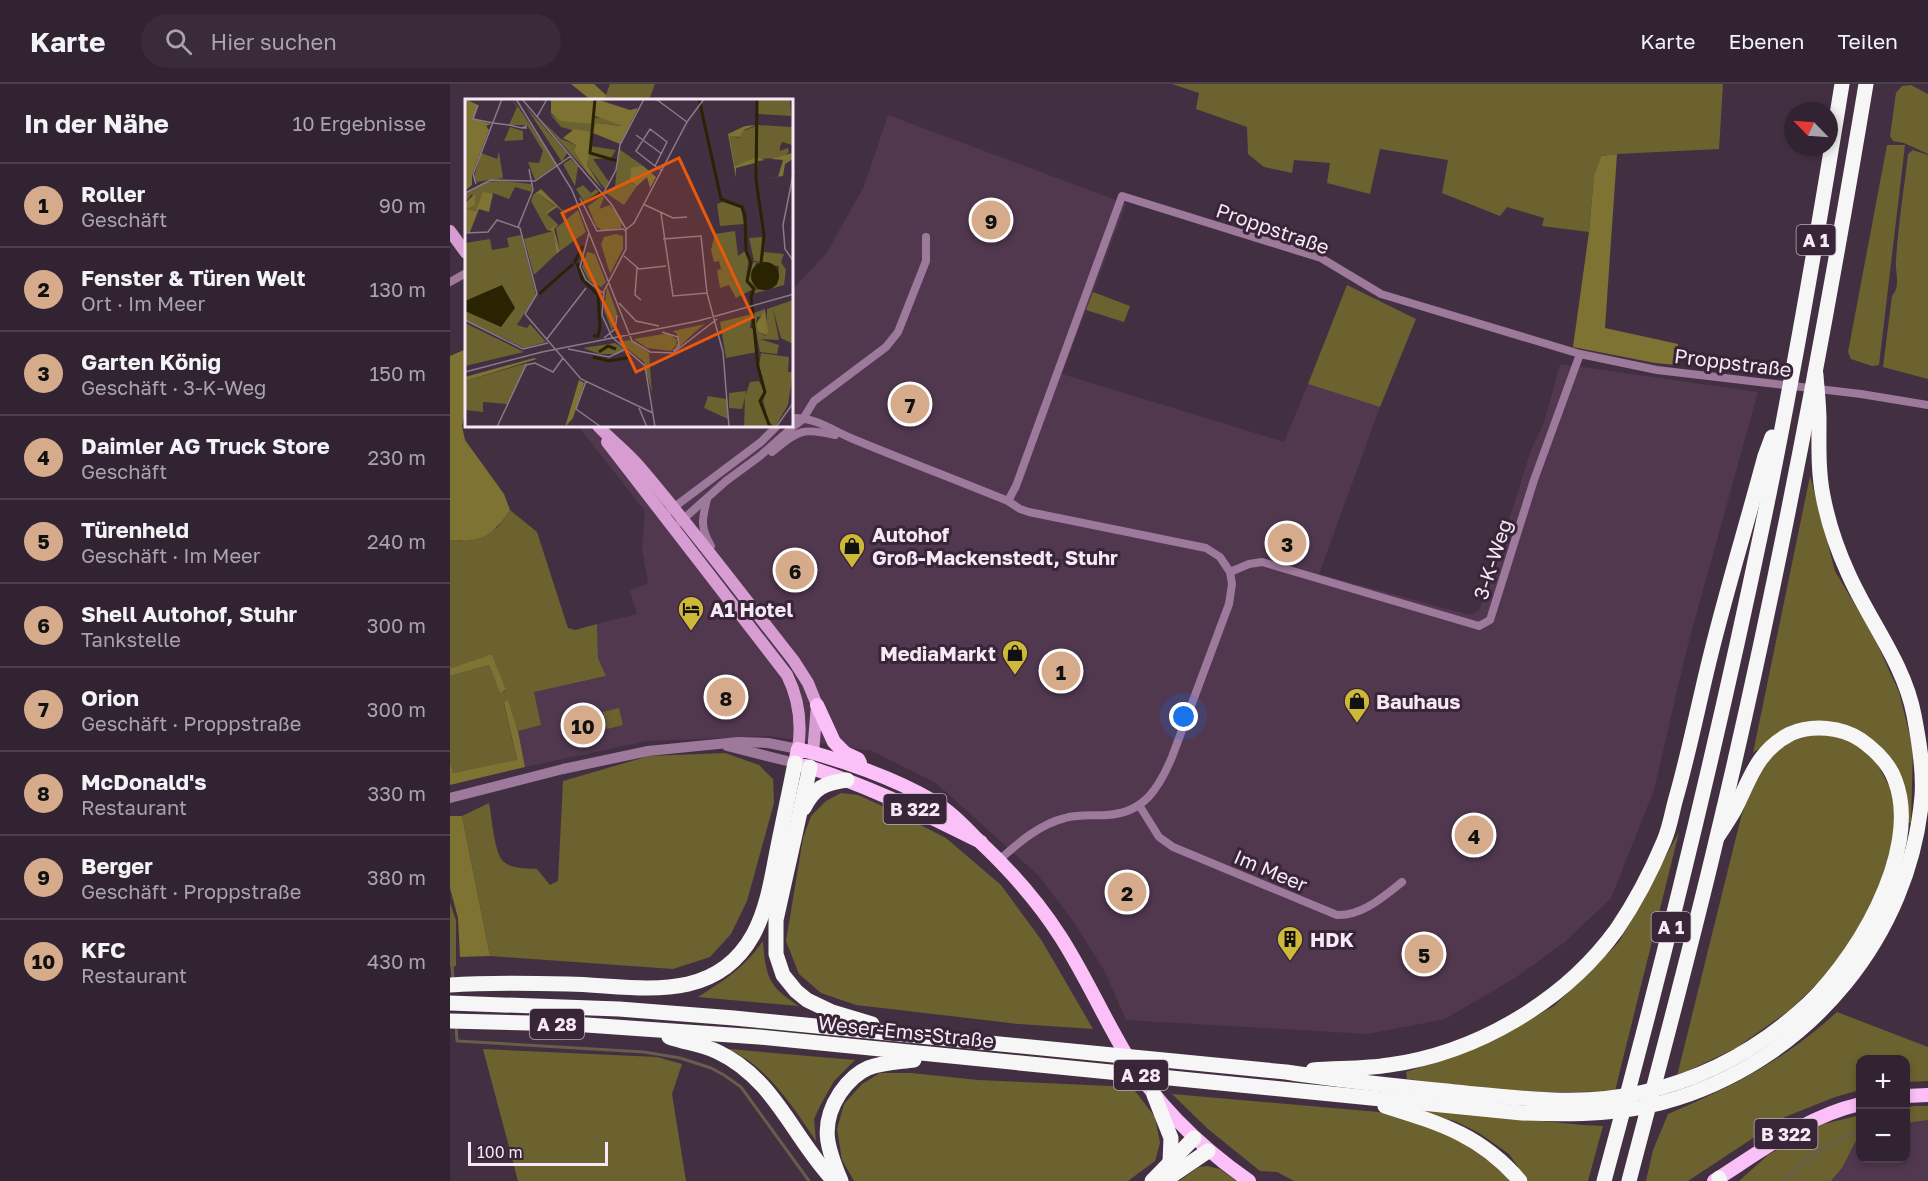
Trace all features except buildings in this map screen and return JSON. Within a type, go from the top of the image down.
[{"type":"highway","name":"A 1","points":[[1604,1181],[1652,1005],[1695,830],[1743,616],[1788,395],[1842,84]]},
{"type":"highway","name":"A 1","points":[[1629,1181],[1718,836],[1816,375],[1866,84]]},
{"type":"highway","points":[[1356,1097],[1522,1113],[1593,1107],[1647,1107],[1679,1098],[1723,1080],[1753,1064],[1808,1024],[1833,999],[1859,965],[1886,923],[1900,893],[1917,831],[1922,794],[1920,754],[1914,713],[1900,674],[1848,574],[1833,535],[1823,496],[1816,375]]},
{"type":"highway","points":[[1286,1072],[1388,1065],[1422,1058],[1486,1036],[1541,1003],[1560,988],[1590,960],[1616,930],[1642,889],[1665,839],[1680,786],[1723,605],[1765,456],[1788,395]]},
{"type":"highway","points":[[1286,1072],[1341,1081],[1593,1107],[1682,1082],[1748,1050],[1800,1012],[1821,991],[1842,966],[1873,916],[1896,856],[1901,828],[1901,798],[1895,778],[1883,760],[1852,734],[1833,729],[1813,729],[1793,733],[1775,743],[1762,758],[1746,782],[1735,810],[1718,836]]},
{"type":"highway","points":[[804,758],[799,812],[776,920],[776,954],[783,975],[796,991],[820,1007],[897,1033]]},
{"type":"highway","points":[[450,985],[571,984],[639,989],[672,988],[700,981],[716,973],[741,952],[753,934],[764,907],[804,758]]},
{"type":"highway","points":[[799,812],[820,786],[847,780]]},
{"type":"highway","name":"Weser-Ems-Straße","points":[[450,1003],[630,1010],[745,1018],[1286,1072]]},
{"type":"highway","name":"Weser-Ems-Straße","points":[[450,1021],[647,1029],[759,1037],[1356,1097]]},
{"type":"highway","points":[[647,1029],[719,1052],[746,1069],[768,1090],[822,1169],[834,1181]]},
{"type":"highway","points":[[841,1181],[830,1155],[826,1126],[831,1110],[846,1085],[866,1069],[882,1064],[952,1056]]},
{"type":"highway","points":[[1154,1095],[1171,1138],[1170,1162]]},
{"type":"highway","points":[[1356,1097],[1454,1129],[1492,1154],[1520,1181]]},
{"type":"highway","points":[[1152,1181],[1194,1138]]},
{"type":"highway","points":[[1164,1181],[1208,1151]]},
{"type":"main road","points":[[450,231],[465,252]]},
{"type":"main road","points":[[600,428],[635,462],[684,519],[794,661],[808,683],[834,742],[845,753],[858,759],[865,770]]},
{"type":"main road","points":[[600,428],[609,445],[695,559],[727,595],[787,675],[795,691],[804,758]]},
{"type":"main road","points":[[804,758],[817,705]]},
{"type":"main road","name":"B 322","points":[[804,758],[865,770],[933,801],[954,816],[999,860],[1043,911],[1062,938],[1110,1026],[1154,1095],[1208,1151],[1250,1181]]},
{"type":"main road","name":"B 322","points":[[804,758],[981,842]]},
{"type":"main road","points":[[1910,1096],[1928,1095]]},
{"type":"main road","name":"B 322","points":[[1718,1180],[1793,1130],[1826,1115],[1856,1105]]},
{"type":"street","name":"Proppstraße","points":[[1008,501],[1016,486],[1122,196],[1321,258],[1381,294],[1580,354],[1657,370],[1861,394],[1928,405]]},
{"type":"street","points":[[794,426],[803,418],[814,401],[886,347],[898,332],[926,261],[926,237]]},
{"type":"street","points":[[450,282],[465,274]]},
{"type":"street","name":"3-K-Weg","points":[[1230,572],[1249,564],[1262,562],[1469,624],[1479,626],[1490,620],[1534,480],[1580,354]]},
{"type":"street","points":[[794,418],[821,423],[850,438],[1008,501],[1020,509],[1049,517],[1206,548],[1220,557],[1230,572],[1232,584],[1229,604],[1172,757],[1164,777],[1154,792],[1139,805],[1123,812],[1107,815],[1082,814],[1050,823],[1023,840],[999,860]]},
{"type":"street","points":[[803,418],[807,429]]},
{"type":"street","points":[[662,515],[760,442],[775,428]]},
{"type":"street","points":[[672,528],[792,428]]},
{"type":"street","points":[[760,456],[765,458],[796,434],[807,429],[850,438]]},
{"type":"street","points":[[707,498],[702,518],[703,534],[711,547],[711,554]]},
{"type":"street","points":[[450,798],[589,763],[648,751],[717,744],[804,758]]},
{"type":"street","name":"Im Meer","points":[[1139,805],[1159,837],[1173,847],[1337,915],[1354,914],[1380,899],[1402,882]]},
{"type":"shaded area","points":[[571,84],[594,84],[606,95],[607,99],[590,99]]},
{"type":"shaded area","points":[[610,84],[655,84],[649,99],[607,99]]},
{"type":"shaded area","points":[[1172,84],[1723,84],[1719,149],[1601,156],[1594,175],[1589,232],[1542,226],[1544,218],[1507,207],[1500,216],[1442,193],[1448,160],[1380,149],[1370,194],[1327,183],[1330,163],[1294,160],[1292,173],[1264,167],[1248,154],[1247,127],[1196,109],[1199,93]]},
{"type":"shaded area","points":[[1911,85],[1928,94],[1928,154],[1904,143],[1893,141],[1890,136],[1896,93],[1902,86]]},
{"type":"shaded area","points":[[888,115],[1126,204],[1062,374],[1284,442],[1308,384],[1380,407],[1319,574],[1466,614],[1479,610],[1487,591],[1531,450],[1544,423],[1560,364],[1758,392],[1687,648],[1654,790],[1611,898],[1565,942],[1515,978],[1445,1019],[1368,1034],[1126,1020],[1105,972],[1074,922],[1038,875],[936,783],[872,751],[769,736],[647,741],[525,767],[518,731],[541,725],[534,692],[606,676],[598,658],[597,624],[637,614],[630,591],[648,583],[642,549],[645,511],[580,428],[794,428],[794,288],[826,254],[864,186]]},
{"type":"shaded area","points":[[1887,145],[1905,145],[1879,365],[1872,366],[1851,359],[1848,352]]},
{"type":"shaded area","points":[[1913,150],[1928,155],[1928,379],[1883,367],[1892,296],[1897,284],[1897,248],[1908,154]]},
{"type":"shaded area","points":[[1617,154],[1605,328],[1678,344],[1677,365],[1573,347],[1589,232],[1594,175],[1601,156]]},
{"type":"shaded area","points":[[1347,285],[1416,319],[1380,407],[1308,384]]},
{"type":"shaded area","points":[[1093,292],[1130,306],[1124,322],[1086,310]]},
{"type":"shaded area","points":[[465,349],[465,412],[462,426],[465,440],[504,494],[510,510],[486,535],[461,541],[450,540],[450,356]]},
{"type":"shaded area","points":[[1810,476],[1835,571],[1874,637],[1899,692],[1913,748],[1911,823],[1904,822],[1904,793],[1859,731],[1822,721],[1786,728],[1753,753]]},
{"type":"shaded area","points":[[510,510],[537,532],[568,628],[575,630],[597,624],[598,658],[606,676],[534,692],[541,725],[518,731],[508,701],[504,704],[517,761],[453,773],[450,761],[450,676],[489,665],[500,692],[506,691],[492,654],[450,668],[450,540],[461,541],[497,528]]},
{"type":"shaded area","points":[[492,654],[506,690],[500,693],[489,665],[450,676],[450,668]]},
{"type":"shaded area","points":[[508,700],[518,731],[525,767],[450,785],[450,761],[453,773],[517,760],[504,703]]},
{"type":"shaded area","points":[[619,708],[623,725],[607,729],[603,712]]},
{"type":"shaded area","points":[[1817,733],[1854,741],[1875,760],[1894,795],[1894,838],[1880,883],[1863,923],[1838,963],[1790,1010],[1736,1048],[1677,1076],[1741,817],[1752,785],[1764,763],[1786,743]]},
{"type":"shaded area","points":[[725,753],[759,765],[773,779],[774,803],[747,901],[731,934],[710,957],[673,969],[490,956],[462,816],[489,803],[496,844],[501,858],[511,866],[537,869],[550,885],[558,881],[563,781],[649,756]]},
{"type":"shaded area","points":[[841,793],[858,795],[946,838],[1001,885],[1042,941],[1093,1029],[1019,1024],[856,1005],[821,993],[799,974],[786,941],[803,838],[811,816],[826,801]]},
{"type":"shaded area","points":[[450,816],[462,816],[490,956],[460,957],[458,918],[450,888]]},
{"type":"shaded area","points":[[1679,832],[1615,1091],[1538,1093],[1407,1079],[1406,1072],[1483,1045],[1554,1006],[1619,942]]},
{"type":"shaded area","points":[[450,903],[456,920],[456,966],[450,967]]},
{"type":"shaded area","points":[[763,941],[765,963],[770,980],[781,993],[799,1006],[698,997],[726,979],[756,951]]},
{"type":"shaded area","points":[[1837,1012],[1928,1047],[1928,1081],[1910,1082],[1910,1055],[1856,1055],[1856,1091],[1785,1117],[1688,1181],[1646,1181],[1653,1150],[1668,1114],[1757,1071],[1817,1029]]},
{"type":"shaded area","points":[[483,1049],[657,1057],[682,1064],[672,1094],[686,1181],[518,1181]]},
{"type":"shaded area","points":[[729,1049],[855,1060],[834,1081],[820,1106],[814,1119],[816,1141],[795,1110],[771,1081],[750,1062]]},
{"type":"shaded area","points":[[880,1073],[1132,1087],[1155,1117],[1160,1143],[1155,1161],[1128,1181],[854,1181],[842,1160],[837,1129],[844,1104],[862,1084]]},
{"type":"shaded area","points":[[1172,1094],[1379,1112],[1413,1119],[1446,1131],[1496,1164],[1510,1181],[1294,1181],[1277,1172],[1260,1171],[1208,1129]]},
{"type":"shaded area","points":[[1928,1106],[1928,1120],[1910,1122],[1910,1107]]},
{"type":"shaded area","points":[[1411,1108],[1603,1126],[1588,1181],[1528,1181],[1509,1154],[1479,1133],[1457,1122]]},
{"type":"shaded area","points":[[1856,1116],[1856,1141],[1842,1168],[1831,1181],[1739,1181],[1768,1155],[1820,1125]]},
{"type":"shaded area","points":[[1928,1120],[1928,1181],[1831,1181],[1842,1168],[1856,1141],[1856,1163],[1910,1163],[1910,1122]]},
{"type":"shaded area","points":[[1199,1167],[1220,1169],[1236,1181],[1179,1181]]},
{"type":"waterway","points":[[450,934],[453,979]]},
{"type":"waterway","points":[[456,1025],[457,1041],[644,1052],[680,1058],[711,1068],[741,1087],[809,1181]]},
{"type":"waterway","points":[[1782,1181],[1798,1166],[1854,1132]]},
{"type":"place","name":"Berger","points":[[991,220]]},
{"type":"place","name":"Orion","points":[[910,404]]},
{"type":"place","name":"Garten König","points":[[1287,543]]},
{"type":"place","name":"Autohof Groß-Mackenstedt, Stuhr","points":[[852,569]]},
{"type":"place","name":"Shell Autohof, Stuhr","points":[[795,570]]},
{"type":"place","name":"A1 Hotel","points":[[691,632]]},
{"type":"place","name":"Roller","points":[[1061,671]]},
{"type":"place","name":"MediaMarkt","points":[[1015,676]]},
{"type":"place","name":"McDonald's","points":[[726,697]]},
{"type":"place","name":"Bauhaus","points":[[1357,724]]},
{"type":"place","name":"KFC","points":[[583,725]]},
{"type":"place","name":"Daimler AG Truck Store","points":[[1474,835]]},
{"type":"place","name":"Fenster & Türen Welt","points":[[1127,892]]},
{"type":"place","name":"Türenheld","points":[[1424,954]]},
{"type":"place","name":"HDK","points":[[1290,962]]}]
